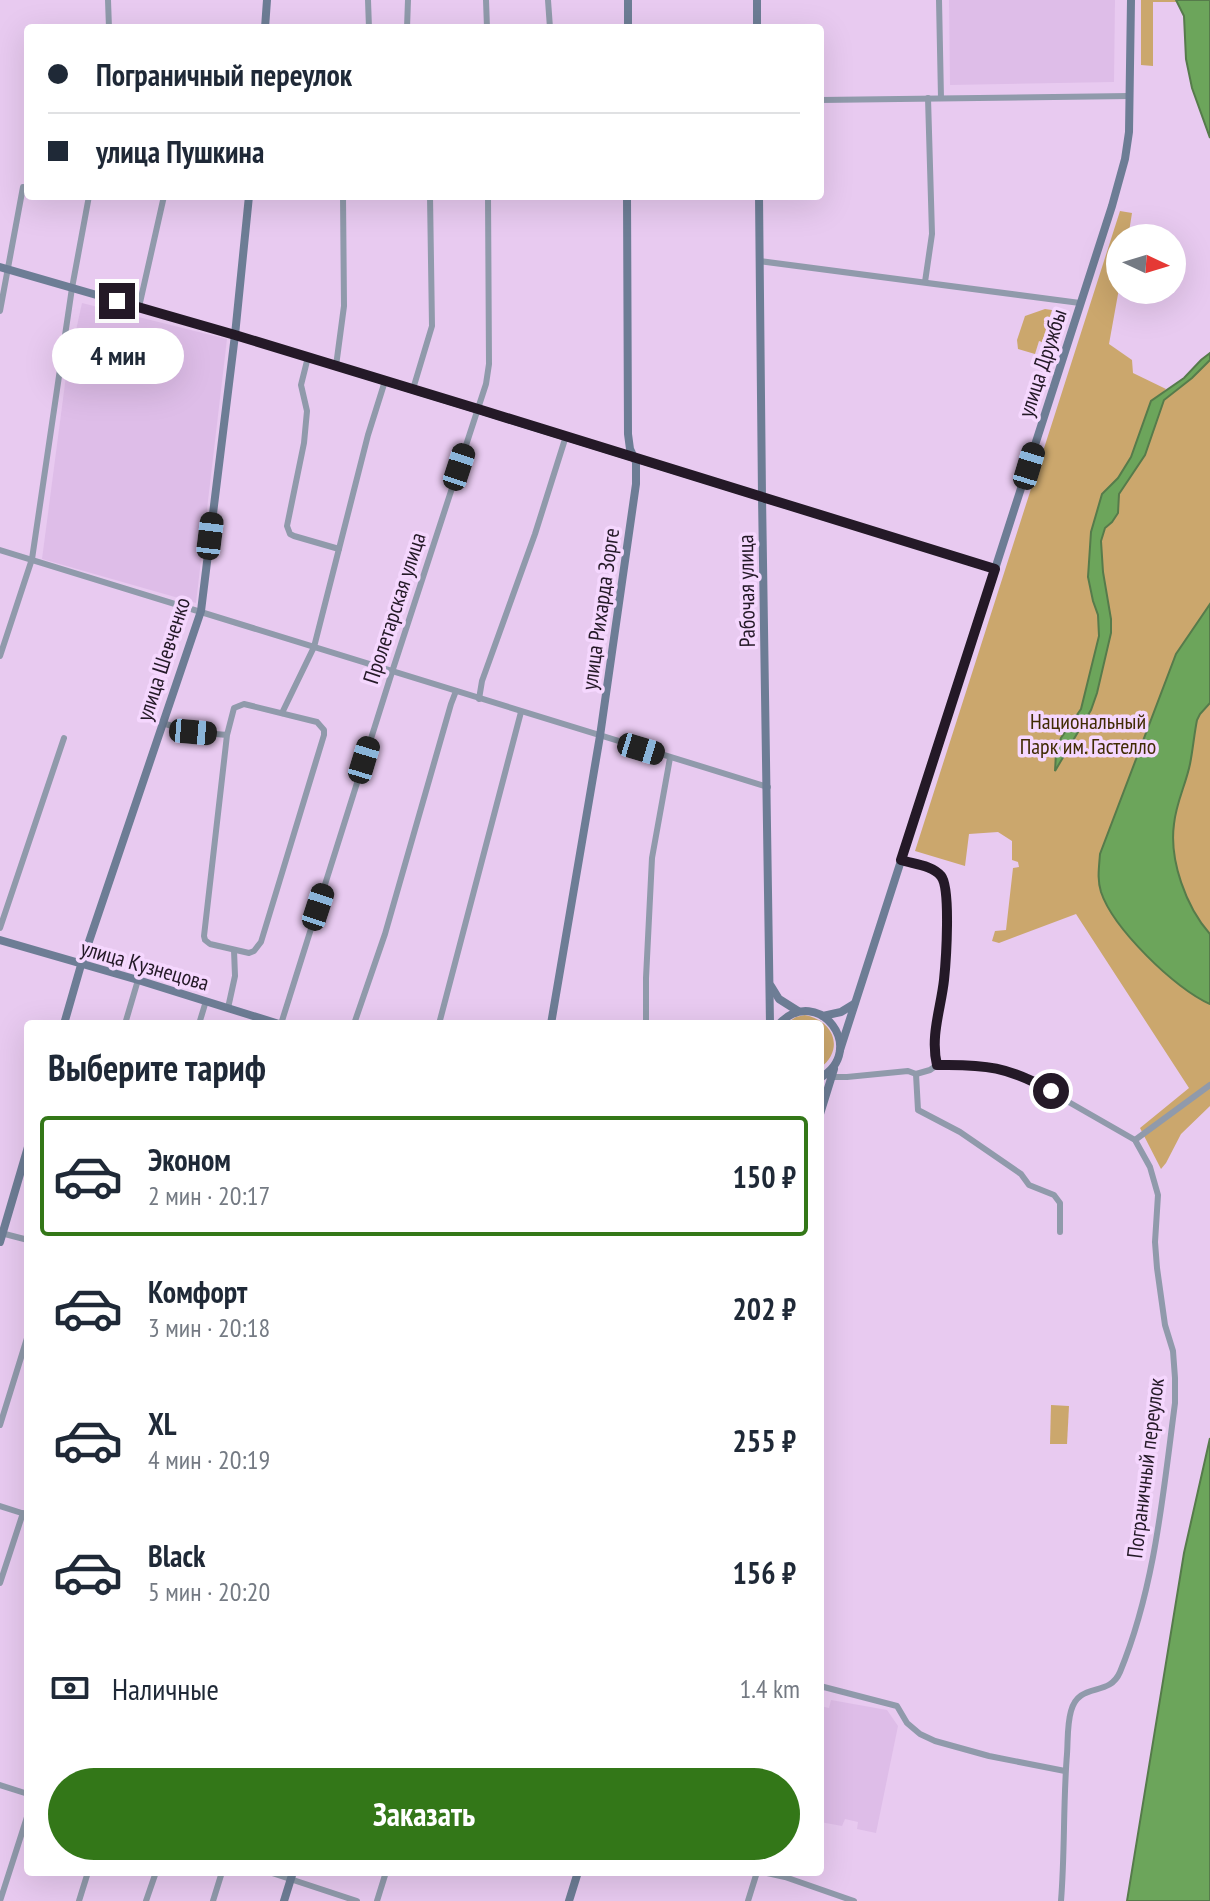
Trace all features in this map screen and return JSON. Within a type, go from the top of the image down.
[{"type":"street","points":[[108,0],[109,24]]},
{"type":"street","points":[[265,24],[267,0]]},
{"type":"street","points":[[368,0],[369,24]]},
{"type":"street","points":[[407,24],[408,0]]},
{"type":"street","points":[[486,0],[487,24]]},
{"type":"street","points":[[548,0],[550,24]]},
{"type":"street","points":[[628,0],[628,24]]},
{"type":"street","points":[[757,0],[757,24]]},
{"type":"street","points":[[939,0],[941,98]]},
{"type":"street","name":"улица Дружбы","points":[[825,1077],[837,1060],[1112,206],[1129,132],[1131,0]]},
{"type":"street","points":[[824,100],[1130,96]]},
{"type":"street","points":[[925,282],[932,234],[928,98]]},
{"type":"street","points":[[0,311],[4,268],[23,187]]},
{"type":"street","points":[[0,656],[32,559],[72,288],[88,200]]},
{"type":"street","points":[[139,307],[163,200]]},
{"type":"street","name":"улица Шевченко","points":[[65,1020],[201,611],[249,200]]},
{"type":"street","points":[[336,366],[344,306],[343,200]]},
{"type":"street","points":[[413,389],[432,326],[430,200]]},
{"type":"street","name":"Пролетарская улица","points":[[281,1020],[486,384],[489,364],[488,200]]},
{"type":"street","name":"улица Рихарда Зорге","points":[[552,1020],[600,736],[636,484],[636,462],[628,434],[627,200]]},
{"type":"street","name":"Рабочая улица","points":[[759,200],[770,1020]]},
{"type":"street","points":[[759,261],[1080,303]]},
{"type":"street","points":[[4,268],[308,357],[995,569]]},
{"type":"street","points":[[308,357],[301,385],[307,411],[304,443],[287,526],[294,536],[339,549]]},
{"type":"street","points":[[282,713],[314,647],[368,435],[385,381]]},
{"type":"street","points":[[479,699],[482,681],[535,534],[566,436]]},
{"type":"street","points":[[0,550],[768,787]]},
{"type":"street","points":[[355,1020],[385,934],[456,691]]},
{"type":"street","points":[[239,704],[282,713],[317,722],[324,735],[261,942],[249,953],[210,944],[204,936],[227,735],[232,713],[239,704]]},
{"type":"street","points":[[440,1020],[521,712]]},
{"type":"street","points":[[162,723],[193,732],[227,735]]},
{"type":"street","points":[[0,928],[64,738]]},
{"type":"street","points":[[646,1020],[652,858],[670,758]]},
{"type":"street","points":[[901,860],[933,869],[940,875],[947,892],[944,980],[934,1040],[937,1065]]},
{"type":"street","name":"улица Кузнецова","points":[[0,940],[267,1020]]},
{"type":"street","points":[[228,1008],[235,976],[234,950]]},
{"type":"street","points":[[126,1020],[138,980]]},
{"type":"street","points":[[770,986],[779,999],[801,1012]]},
{"type":"street","points":[[200,1020],[206,1001]]},
{"type":"street","points":[[822,1016],[841,1012],[855,1004]]},
{"type":"street","points":[[784,1020],[801,1012],[822,1016],[836,1030],[840,1050]]},
{"type":"street","points":[[825,1077],[908,1071],[916,1074],[937,1065],[1007,1070],[1135,1140],[1210,1085]]},
{"type":"street","points":[[916,1074],[918,1110],[960,1132],[1021,1174],[1029,1185],[1054,1195],[1060,1203],[1060,1232]]},
{"type":"street","name":"Пограничный переулок","points":[[1065,1771],[1071,1707],[1087,1692],[1115,1682],[1139,1619],[1154,1559],[1175,1403],[1173,1351],[1159,1293],[1155,1242],[1158,1195],[1150,1167],[1135,1140]]},
{"type":"street","points":[[24,1160],[1,1236],[24,1239]]},
{"type":"street","points":[[0,1425],[24,1348]]},
{"type":"street","points":[[0,1506],[24,1513]]},
{"type":"street","points":[[0,1583],[24,1519]]},
{"type":"street","points":[[824,1687],[897,1706],[907,1723],[935,1741],[989,1756],[1065,1771],[1061,1901]]},
{"type":"street","points":[[0,1785],[24,1793]]},
{"type":"street","points":[[0,1901],[24,1826]]},
{"type":"street","points":[[79,1901],[87,1876]]},
{"type":"street","points":[[146,1901],[155,1876]]},
{"type":"street","points":[[213,1901],[221,1876]]},
{"type":"street","points":[[284,1901],[292,1876],[357,1901]]},
{"type":"street","points":[[377,1901],[385,1876]]},
{"type":"street","points":[[569,1901],[577,1876]]},
{"type":"street","points":[[748,1901],[758,1876]]},
{"type":"street","points":[[780,1876],[854,1901]]},
{"type":"shaded area","points":[[949,0],[1115,0],[1114,82],[950,85]]},
{"type":"shaded area","points":[[1176,0],[1210,0],[1210,138],[1192,88],[1186,59],[1184,16]]},
{"type":"shaded area","points":[[82,303],[227,339],[196,603],[42,559],[66,376]]},
{"type":"shaded area","points":[[1210,353],[1210,360],[1164,400],[1145,455],[1119,494],[1118,513],[1105,528],[1101,541],[1111,633],[1091,710],[1055,771],[1061,738],[1081,709],[1099,636],[1098,615],[1088,577],[1091,532],[1102,494],[1118,478],[1131,457],[1151,401],[1184,378]]},
{"type":"shaded area","points":[[1210,604],[1210,703],[1197,720],[1190,764],[1175,816],[1173,838],[1181,882],[1201,923],[1210,934],[1210,1004],[1163,971],[1118,923],[1101,892],[1099,873],[1100,854],[1176,654]]},
{"type":"shaded area","points":[[1210,1438],[1210,1901],[1127,1901],[1184,1553]]},
{"type":"shaded area","points":[[831,1700],[887,1710],[898,1726],[876,1833],[857,1829],[858,1822],[845,1819],[842,1826],[824,1823],[824,1707],[829,1708]]},
{"type":"green space","points":[[1141,0],[1176,0],[1153,2],[1153,66],[1141,65]]},
{"type":"green space","name":"Национальный Парк им. Гастелло","points":[[1120,211],[1132,213],[1130,224],[1116,224]]},
{"type":"green space","name":"Национальный Парк им. Гастелло","points":[[1106,255],[1106,304],[1116,304],[1109,344],[1132,360],[1133,373],[1166,389],[1162,393],[1165,395],[1210,360],[1210,1106],[1181,1134],[1161,1169],[1140,1128],[1189,1088],[1076,914],[999,943],[992,941],[995,931],[1006,930],[1013,868],[1019,867],[1018,862],[1012,860],[1012,841],[998,832],[969,834],[965,866],[915,851]]},
{"type":"green space","points":[[1045,309],[1052,310],[1035,354],[1018,349],[1017,340],[1025,316]]},
{"type":"green space","points":[[805,1015],[818,1020],[791,1020]]},
{"type":"green space","points":[[824,1024],[834,1044],[824,1064]]},
{"type":"green space","points":[[1051,1405],[1069,1406],[1067,1444],[1050,1444]]},
{"type":"route","points":[[117,301],[995,569],[901,860],[933,869],[945,883],[947,892],[944,980],[934,1040],[937,1065],[1007,1070],[1051,1091]]}]
